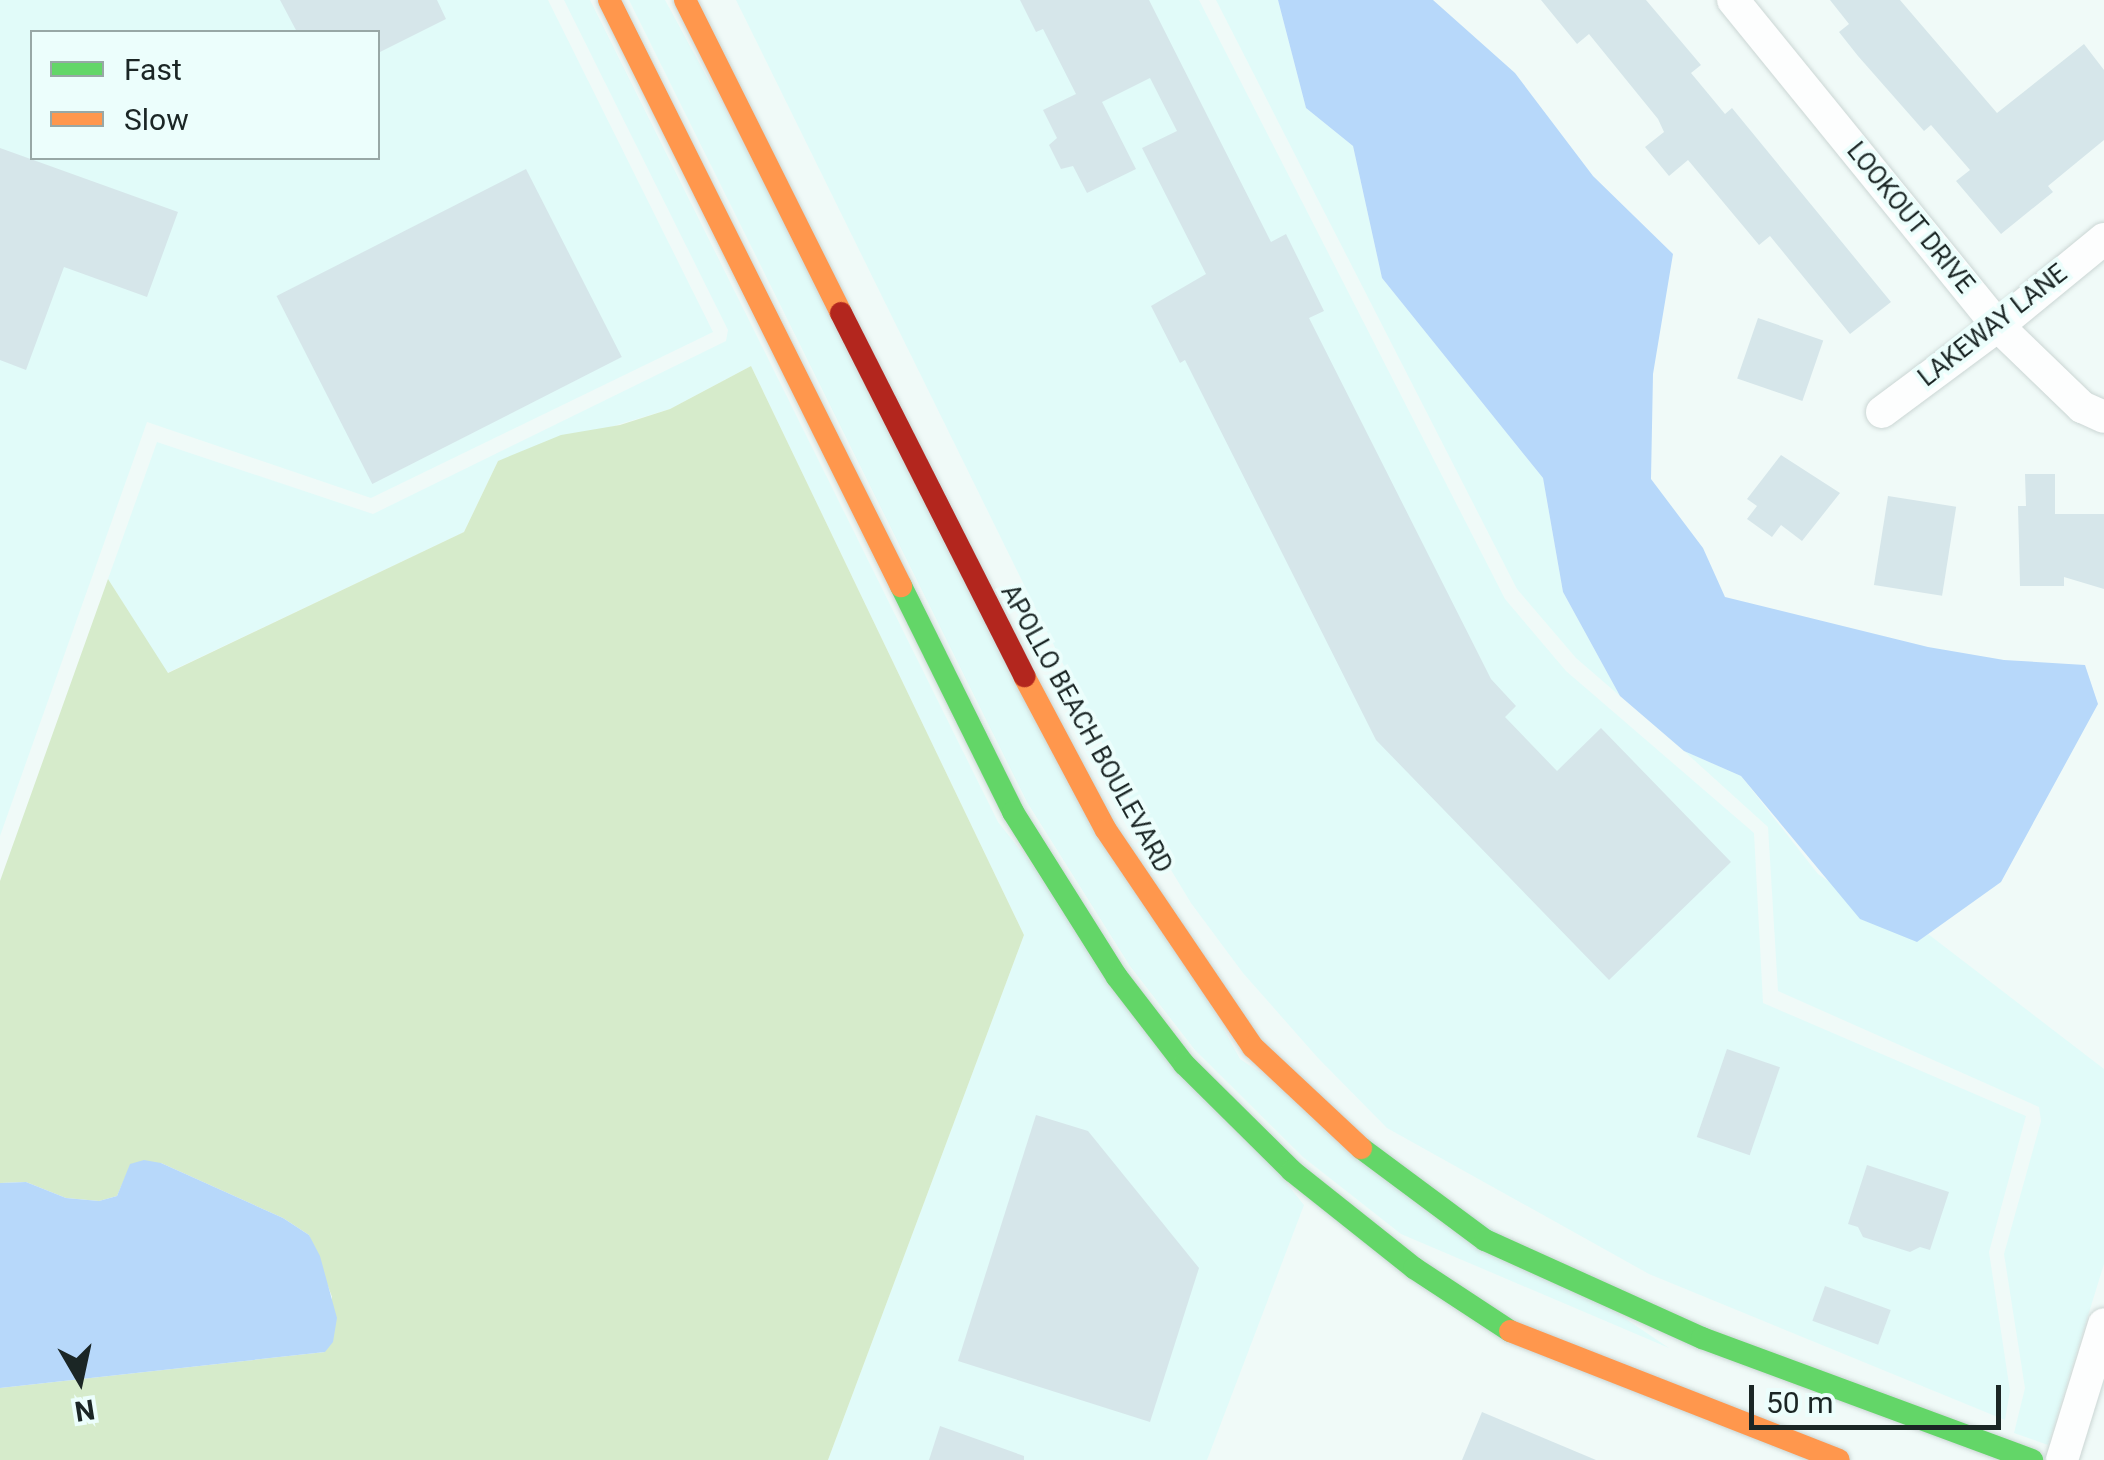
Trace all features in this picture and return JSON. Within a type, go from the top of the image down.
[{"type":"main road","points":[[609,0],[1013,812],[1139,1006],[1184,1064],[1292,1172],[1414,1268],[1515,1334],[1839,1460]]},
{"type":"main road","name":"APOLLO BEACH BOULEVARD","points":[[685,0],[993,619],[1096,813],[1158,914],[1253,1048],[1368,1154],[1485,1240],[1687,1350],[2032,1460]]},
{"type":"main road","points":[[1668,1396],[1687,1350]]},
{"type":"street","name":"LOOKOUT DRIVE","points":[[1733,0],[1998,326],[2082,407],[2104,418]]},
{"type":"street","name":"LAKEWAY LANE","points":[[1882,412],[1998,326],[2104,239]]},
{"type":"street","points":[[2062,1460],[2104,1324]]},
{"type":"shaded area","points":[[0,0],[548,0],[713,332],[371,498],[147,422],[0,836]]},
{"type":"shaded area","points":[[564,0],[590,0],[998,822],[1304,1205],[1207,1460],[828,1460],[1024,935],[751,366],[670,409],[498,461],[464,532],[167,673],[108,579],[157,442],[373,514],[726,341],[728,330]]},
{"type":"shaded area","points":[[629,0],[665,0],[1240,1059],[1669,1348],[1401,1234],[1303,1157],[1195,1050],[1130,966],[1027,802]]},
{"type":"shaded area","points":[[736,0],[1199,0],[1505,599],[1566,671],[1754,833],[1763,1003],[2026,1116],[1989,1252],[2010,1391],[2005,1420],[1649,1274],[1387,1128],[1318,1058],[1243,973],[1191,903],[1136,812]]},
{"type":"shaded area","points":[[1216,0],[1278,0],[1306,108],[1353,146],[1382,278],[1543,478],[1563,592],[1620,696],[1576,658],[1517,589]]},
{"type":"shaded area","points":[[1684,751],[1741,776],[1818,874],[1917,942],[1928,934],[2104,1069],[2104,1264],[2048,1445],[2014,1433],[2025,1388],[2004,1254],[2041,1121],[2039,1107],[1778,991],[1768,827]]},
{"type":"green space","points":[[751,366],[1024,935],[828,1460],[0,1460],[0,1388],[325,1352],[332,1297],[309,1235],[283,1218],[161,1163],[131,1164],[117,1196],[99,1201],[66,1198],[26,1182],[0,1183],[0,881],[108,579],[168,673],[464,532],[498,461],[561,435],[620,425],[670,409]]},
{"type":"water","points":[[1278,0],[1433,0],[1515,73],[1593,176],[1673,254],[1653,374],[1651,479],[1703,548],[1725,597],[1928,647],[2004,660],[2085,665],[2098,704],[2001,882],[1917,942],[1860,919],[1741,776],[1684,751],[1620,696],[1563,592],[1543,478],[1382,278],[1353,146],[1306,108]]},
{"type":"water","points":[[144,1160],[161,1163],[283,1218],[309,1235],[320,1256],[337,1318],[333,1342],[325,1352],[0,1388],[0,1183],[26,1182],[66,1198],[99,1201],[117,1196],[130,1164]]},
{"type":"building","points":[[280,0],[437,0],[446,19],[380,52],[380,30],[296,30]]},
{"type":"building","points":[[1020,0],[1149,0],[1271,242],[1286,234],[1324,311],[1309,318],[1491,679],[1516,706],[1505,717],[1557,771],[1601,728],[1731,862],[1609,980],[1376,740],[1185,360],[1180,363],[1151,306],[1206,274],[1142,148],[1177,131],[1150,78],[1102,102],[1136,169],[1087,193],[1073,166],[1061,169],[1049,145],[1057,138],[1043,110],[1076,94],[1043,29],[1036,32]]},
{"type":"building","points":[[1541,0],[1646,0],[1701,65],[1691,73],[1725,114],[1732,108],[1891,302],[1850,334],[1770,236],[1759,245],[1688,160],[1669,176],[1645,147],[1664,132],[1658,119],[1589,34],[1577,44]]},
{"type":"building","points":[[1830,0],[1900,0],[1997,113],[2084,44],[2104,70],[2104,140],[2048,186],[2053,192],[2001,234],[1956,181],[1970,170],[1931,125],[1924,131],[1858,56],[1839,32],[1849,24]]},
{"type":"building","points":[[0,148],[178,212],[147,297],[64,267],[26,370],[0,360]]},
{"type":"building","points":[[526,169],[622,357],[372,484],[277,296]]},
{"type":"building","points":[[1758,318],[1823,340],[1802,401],[1737,379]]},
{"type":"building","points":[[1781,455],[1840,493],[1802,541],[1781,525],[1772,537],[1747,519],[1757,506],[1747,499]]},
{"type":"building","points":[[2025,474],[2055,474],[2055,514],[2104,514],[2104,589],[2064,577],[2064,586],[2020,586],[2018,506],[2026,506]]},
{"type":"building","points":[[1888,496],[1956,507],[1942,596],[1874,585]]},
{"type":"building","points":[[1727,1049],[1780,1067],[1750,1155],[1697,1137]]},
{"type":"building","points":[[1036,1115],[1088,1131],[1199,1268],[1150,1422],[958,1361]]},
{"type":"building","points":[[1867,1165],[1949,1192],[1930,1250],[1920,1247],[1910,1252],[1863,1237],[1858,1227],[1848,1224]]},
{"type":"building","points":[[1825,1286],[1891,1310],[1878,1345],[1812,1321]]},
{"type":"building","points":[[1482,1412],[1596,1460],[1462,1460]]},
{"type":"building","points":[[940,1426],[1024,1456],[1024,1460],[929,1460]]},
{"type":"traffic: fast","points":[[901,586],[1013,812],[1117,977],[1184,1064],[1292,1171],[1414,1268],[1510,1331]]},
{"type":"traffic: fast","points":[[1361,1148],[1485,1240],[1702,1338],[2032,1460]]},
{"type":"traffic: slow","points":[[609,0],[901,586]]},
{"type":"traffic: slow","points":[[685,0],[841,313]]},
{"type":"traffic: slow","points":[[1024,676],[1106,830],[1253,1047],[1361,1148]]},
{"type":"traffic: slow","points":[[1510,1331],[1839,1460]]},
{"type":"traffic: jam","points":[[841,313],[1024,676]]}]
